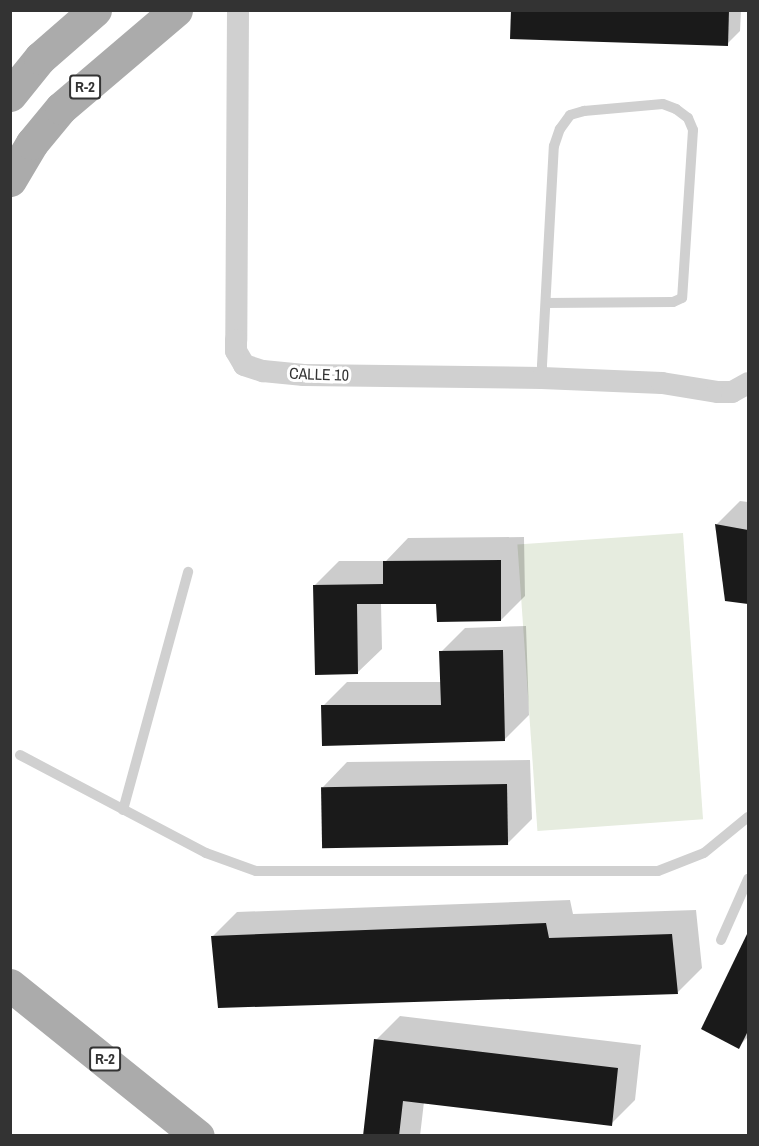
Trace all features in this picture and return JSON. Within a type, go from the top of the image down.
[{"type":"main road","points":[[10,95],[40,58],[95,10]]},
{"type":"main road","name":"R-2","points":[[10,180],[32,143],[61,108],[176,10]]},
{"type":"main road","name":"R-2","points":[[10,985],[198,1136]]},
{"type":"street","name":"CALLE 10","points":[[238,10],[236,351],[244,364],[263,371],[304,375],[542,378],[662,383],[718,392],[732,392],[748,383]]},
{"type":"lane","points":[[542,378],[554,146],[560,129],[570,115],[584,111],[663,104],[676,109],[688,118],[693,130],[682,298],[673,302],[546,303]]},
{"type":"lane","points":[[123,810],[188,572]]},
{"type":"lane","points":[[20,755],[206,853],[256,871],[658,871],[704,853],[748,817]]},
{"type":"lane","points":[[721,939],[748,879]]},
{"type":"shaded area","points":[[683,533],[703,819],[537,831],[517,545]]},
{"type":"building","points":[[511,10],[729,10],[728,46],[510,39]]},
{"type":"building","points":[[715,524],[748,530],[748,604],[725,601]]},
{"type":"building","points":[[501,560],[501,621],[437,622],[436,604],[357,604],[358,674],[315,675],[313,585],[383,584],[383,561]]},
{"type":"building","points":[[503,650],[505,741],[322,746],[321,705],[441,705],[439,651]]},
{"type":"building","points":[[507,784],[508,845],[322,848],[321,787]]},
{"type":"building","points":[[546,923],[549,938],[672,934],[678,994],[218,1008],[211,936]]},
{"type":"building","points":[[748,932],[748,1031],[739,1049],[701,1029]]},
{"type":"building","points":[[374,1039],[618,1068],[612,1126],[403,1101],[399,1136],[363,1136]]}]
